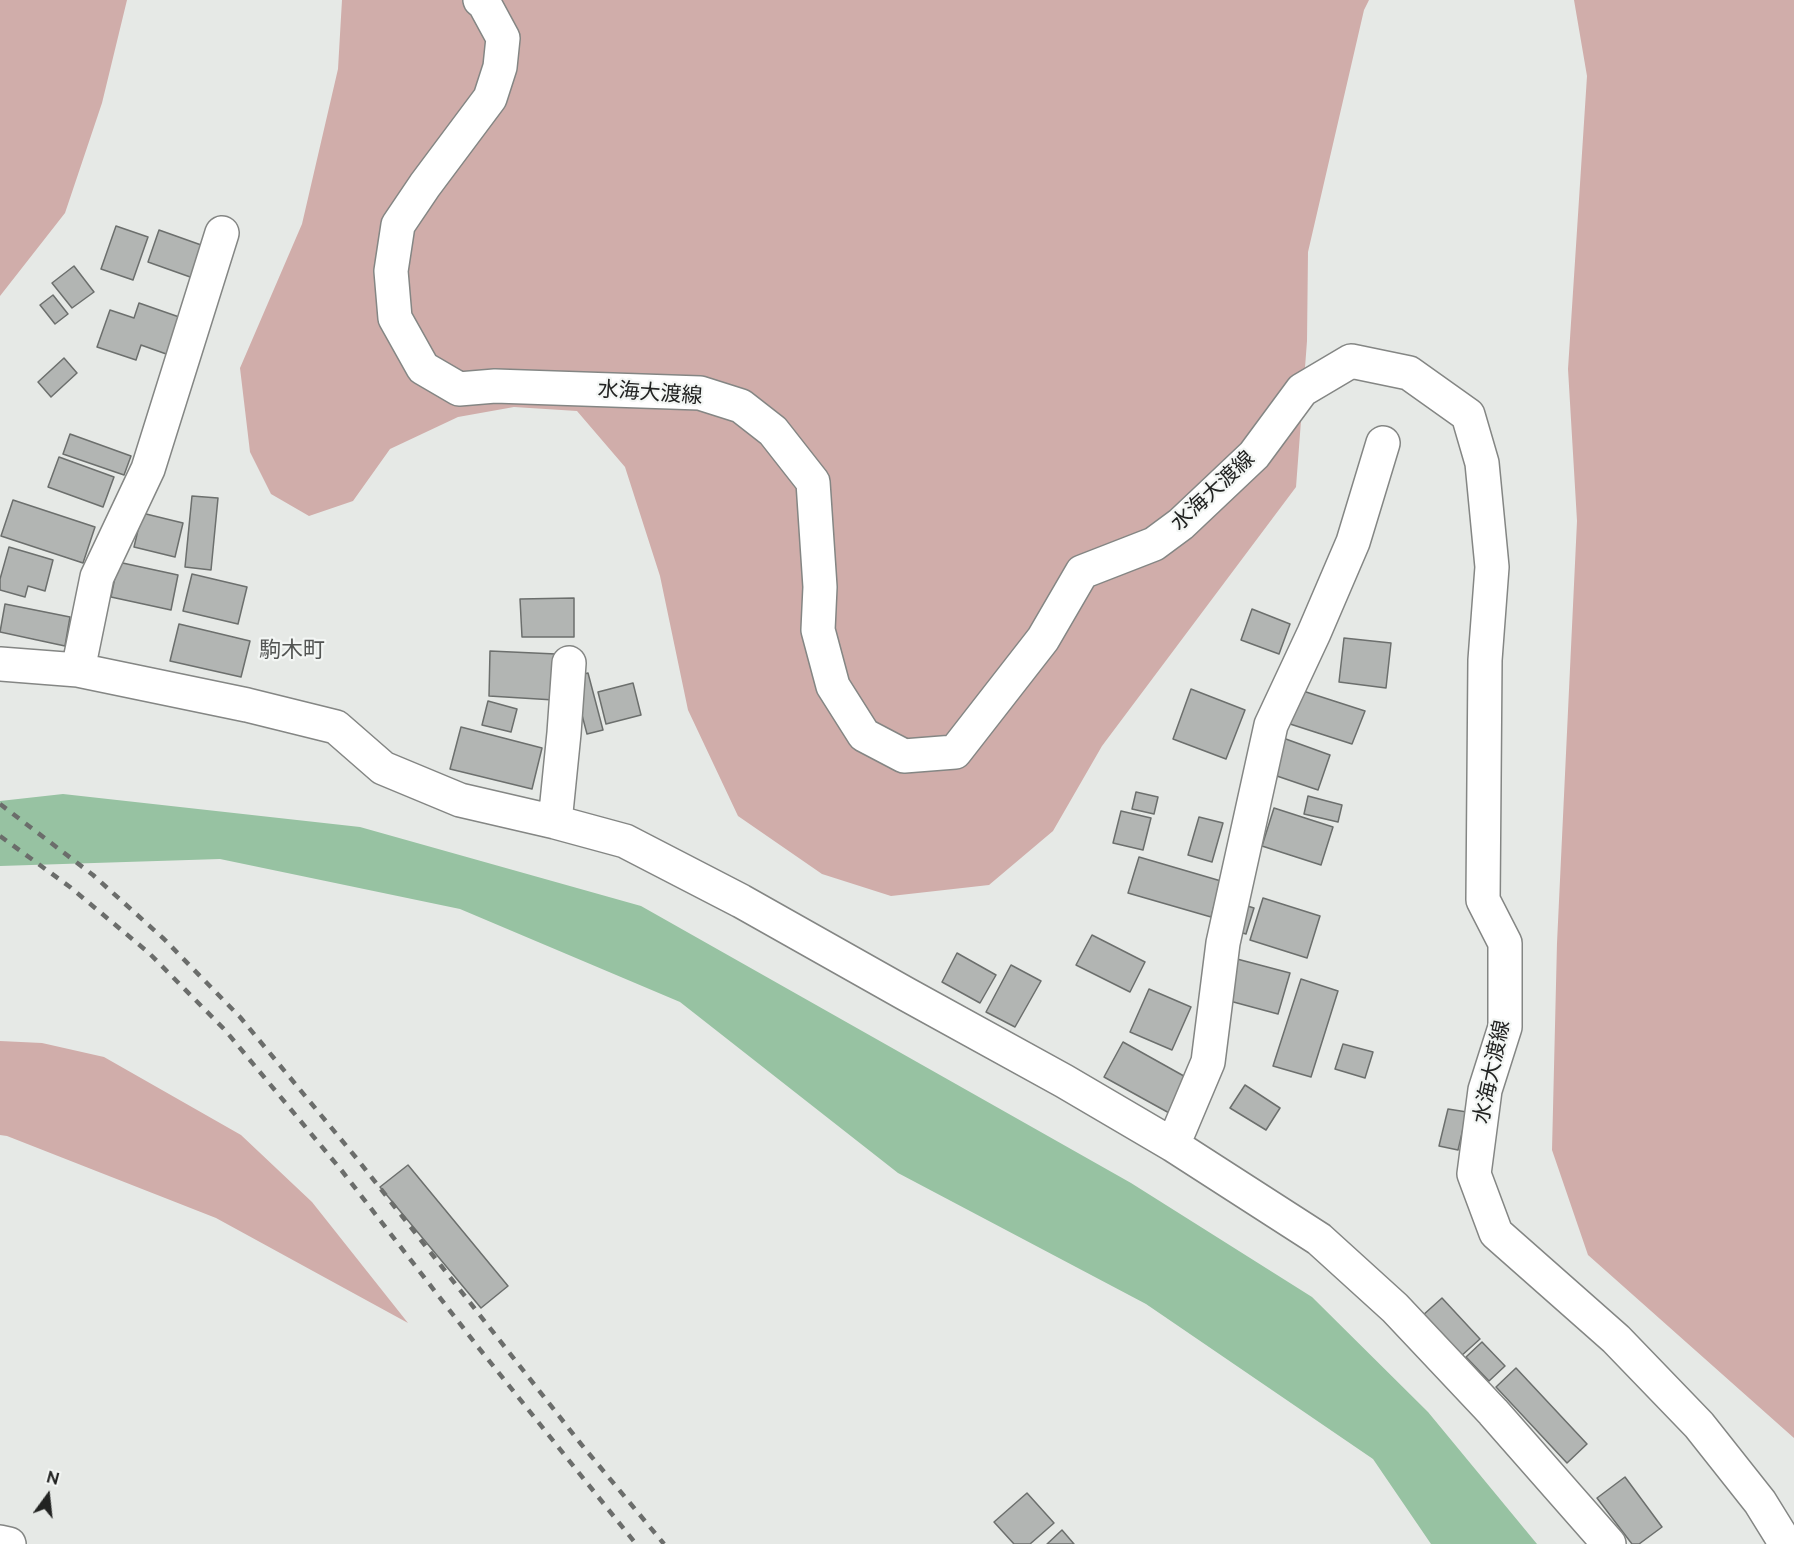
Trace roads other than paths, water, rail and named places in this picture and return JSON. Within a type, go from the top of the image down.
[{"type":"street","name":"水海大渡線","points":[[480,0],[484,3],[502,38],[500,67],[490,98],[398,225],[391,271],[395,318],[417,358],[423,368],[459,389],[495,386],[700,393],[741,406],[773,431],[813,482],[820,587],[818,630],[833,686],[864,735],[904,756],[955,752],[1043,639],[1082,572],[1154,544],[1181,524],[1254,454],[1302,390],[1351,361],[1409,373],[1468,415],[1482,463],[1492,567],[1485,660],[1483,900],[1505,943],[1505,1027],[1485,1090],[1474,1174],[1496,1233],[1616,1339],[1699,1425],[1760,1502],[1786,1544]]},
{"type":"street","points":[[78,670],[97,577],[148,469],[222,233]]},
{"type":"street","points":[[1173,1145],[1208,1062],[1223,943],[1271,725],[1353,542],[1383,443]]},
{"type":"street","points":[[555,822],[569,663]]},
{"type":"street","points":[[0,664],[78,670],[247,705],[336,727],[383,768],[460,800],[625,840],[741,900],[1064,1081],[1173,1145],[1319,1239],[1395,1308],[1493,1412],[1609,1544]]},
{"type":"street","points":[[0,1542],[9,1544]]},
{"type":"railway","points":[[0,804],[93,875],[164,939],[240,1017],[358,1160],[581,1444],[664,1544]]},
{"type":"railway","points":[[0,836],[70,887],[149,953],[225,1030],[342,1171],[478,1347],[636,1544]]},
{"type":"district","name":"駒木町","points":[[292,650]]}]
